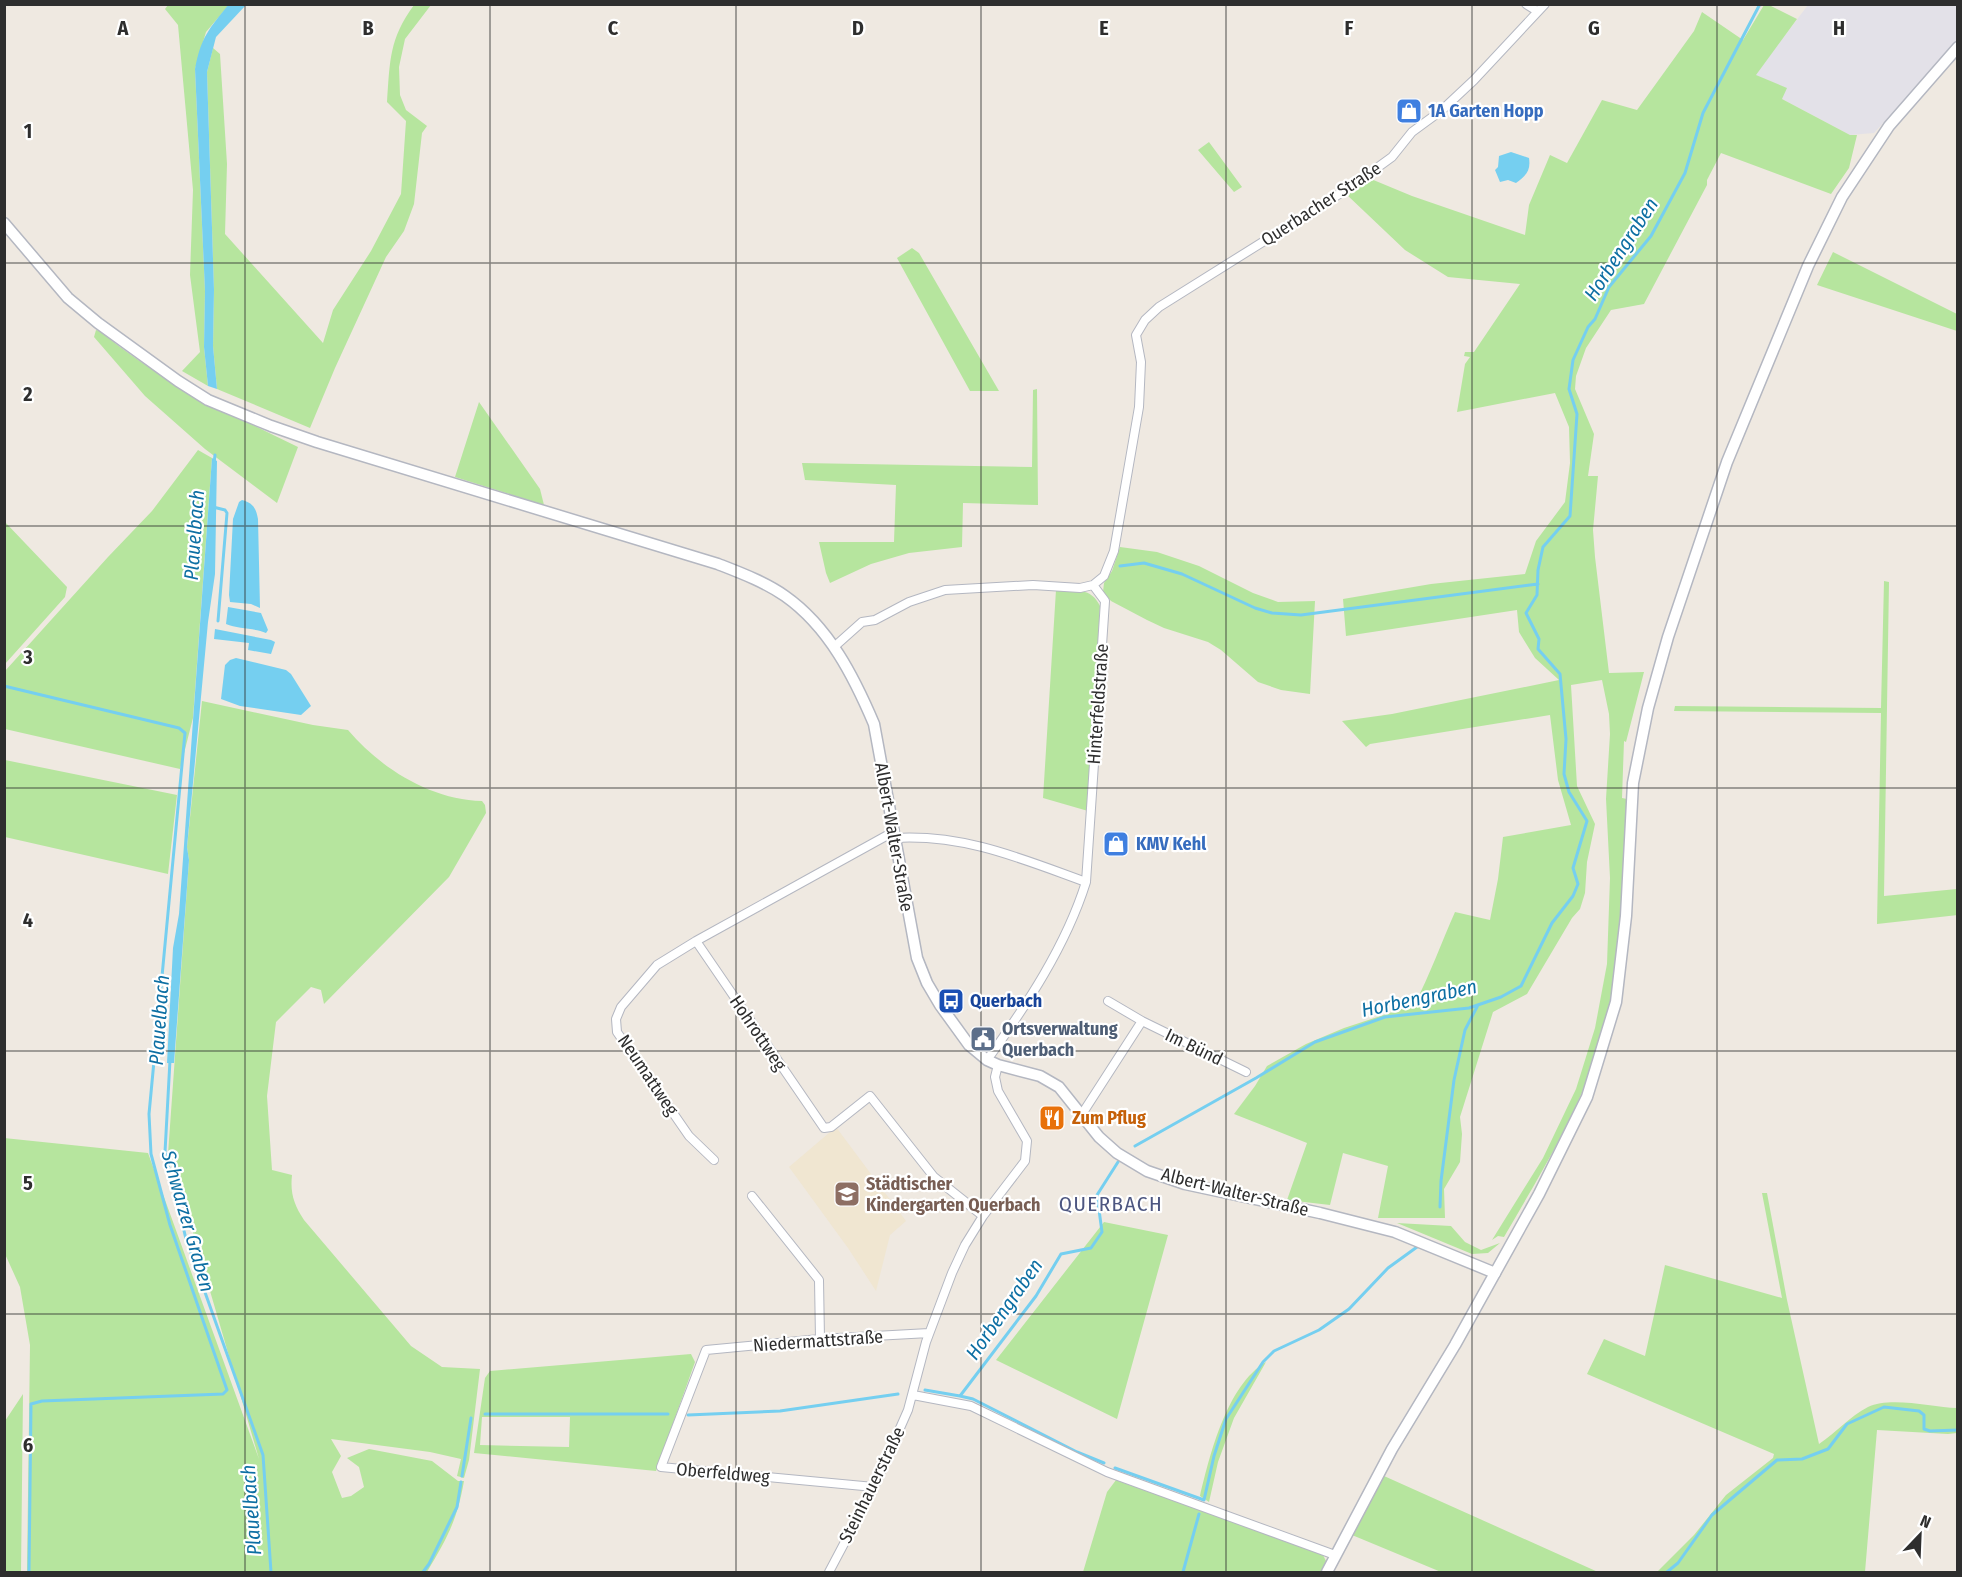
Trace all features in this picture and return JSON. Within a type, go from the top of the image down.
[{"type":"street","points":[[1526,4],[1537,11]]},
{"type":"street","name":"Querbacher Straße","points":[[1093,585],[1104,576],[1114,551],[1139,407],[1141,362],[1136,335],[1145,320],[1159,307],[1352,186],[1392,157],[1412,132],[1442,110],[1474,80],[1545,4]]},
{"type":"street","points":[[1327,1572],[1392,1449],[1495,1273],[1567,1141],[1587,1097],[1616,1002],[1622,962],[1633,783],[1648,708],[1668,637],[1726,462],[1808,266],[1842,197],[1889,126],[1958,47]]},
{"type":"street","name":"Albert-Walter-Straße","points":[[4,223],[68,298],[140,354],[208,400],[270,426],[317,442],[688,554],[744,574],[786,597],[805,614],[834,647],[861,692],[874,724],[917,958],[927,983],[940,1005],[969,1045],[998,1065],[1031,1073],[1059,1087],[1099,1137],[1117,1153],[1147,1171],[1185,1184],[1387,1230],[1495,1273]]},
{"type":"street","points":[[834,647],[862,622],[875,620],[909,602],[945,590],[1033,585],[1080,588],[1093,585]]},
{"type":"street","name":"Hinterfeldstraße","points":[[987,1059],[1013,1023],[1043,974],[1079,905],[1086,882],[1105,601],[1093,585]]},
{"type":"street","points":[[696,941],[895,834],[954,840],[994,850],[1086,882]]},
{"type":"street","name":"Neumattweg","points":[[696,941],[657,965],[621,1007],[616,1019],[617,1032],[689,1136],[714,1160]]},
{"type":"street","name":"Hohrottweg","points":[[696,941],[824,1128],[831,1127],[870,1096],[934,1177],[983,1216]]},
{"type":"street","name":"Im Bünd","points":[[1108,1001],[1142,1021],[1246,1072]]},
{"type":"street","points":[[1082,1114],[1142,1021]]},
{"type":"street","name":"Steinhauerstraße","points":[[829,1572],[874,1486],[913,1395],[929,1333],[965,1245],[983,1216],[1024,1161],[1027,1141],[998,1091],[995,1077],[998,1065]]},
{"type":"street","points":[[752,1196],[819,1280],[820,1340]]},
{"type":"street","name":"Niedermattstraße","points":[[706,1350],[929,1333]]},
{"type":"street","name":"Oberfeldweg","points":[[706,1350],[661,1467],[874,1486]]},
{"type":"street","points":[[913,1395],[971,1406],[1107,1472],[1335,1555]]},
{"type":"shaded area","points":[[1808,5],[1957,5],[1957,42],[1874,133],[1850,135],[1782,99],[1786,88],[1755,75]]},
{"type":"shaded area","name":"Städtischer Kindergarten Querbach","points":[[836,1127],[906,1221],[890,1235],[876,1291],[789,1167]]},
{"type":"green space","points":[[168,5],[229,5],[206,32],[195,69],[205,291],[204,347],[208,386],[182,371],[200,352],[190,275],[193,190],[178,25],[165,9]]},
{"type":"green space","points":[[414,5],[431,5],[405,39],[399,67],[400,95],[406,110],[427,126],[422,133],[414,204],[404,231],[386,257],[310,428],[217,389],[213,346],[214,290],[207,72],[213,48],[220,54],[227,164],[225,234],[323,343],[333,310],[371,251],[401,194],[406,121],[387,102],[388,87],[395,40]]},
{"type":"green space","points":[[1764,5],[1769,5],[1797,19],[1756,75],[1787,88],[1782,99],[1850,135],[1857,135],[1849,168],[1831,194],[1721,153],[1707,180],[1707,185],[1644,304],[1611,310],[1586,348],[1576,376],[1575,389],[1594,434],[1588,476],[1598,476],[1593,530],[1609,673],[1644,672],[1626,742],[1624,741],[1622,798],[1627,799],[1623,895],[1613,992],[1597,1054],[1588,1078],[1555,1148],[1504,1237],[1498,1236],[1492,1240],[1543,1158],[1576,1089],[1595,1028],[1607,964],[1610,878],[1606,799],[1610,734],[1609,714],[1602,680],[1571,685],[1577,786],[1595,824],[1587,862],[1585,893],[1580,909],[1572,918],[1527,994],[1493,1012],[1460,1117],[1462,1134],[1460,1162],[1444,1189],[1445,1218],[1378,1218],[1388,1166],[1343,1153],[1330,1205],[1287,1200],[1307,1143],[1234,1114],[1267,1066],[1306,1044],[1344,1028],[1414,1005],[1455,912],[1490,920],[1503,837],[1571,825],[1558,780],[1550,715],[1370,744],[1366,747],[1342,721],[1392,714],[1559,680],[1535,658],[1519,632],[1517,610],[1346,636],[1343,599],[1431,584],[1525,574],[1536,541],[1565,502],[1570,463],[1569,427],[1555,393],[1457,412],[1465,364],[1470,357],[1464,356],[1465,352],[1474,352],[1520,284],[1448,277],[1405,250],[1346,194],[1371,179],[1412,196],[1525,235],[1529,205],[1550,155],[1567,163],[1602,100],[1637,110],[1694,31],[1702,12],[1743,40]]},
{"type":"green space","points":[[1209,142],[1242,187],[1234,192],[1198,150]]},
{"type":"green space","points":[[912,248],[919,253],[999,391],[970,391],[897,258]]},
{"type":"green space","points":[[1833,252],[1957,314],[1957,331],[1817,285]]},
{"type":"green space","points":[[96,330],[171,381],[298,447],[277,503],[205,449],[145,396],[94,337]]},
{"type":"green space","points":[[1037,389],[1038,505],[963,503],[962,547],[909,553],[871,564],[830,583],[819,542],[894,542],[896,485],[805,480],[802,463],[1032,467],[1033,390]]},
{"type":"green space","points":[[479,402],[540,489],[544,505],[455,477]]},
{"type":"green space","points":[[198,450],[212,458],[193,718],[180,769],[5,729],[5,671],[152,511]]},
{"type":"green space","points":[[4,521],[67,587],[65,597],[5,664]]},
{"type":"green space","points":[[1120,547],[1157,552],[1199,566],[1253,593],[1278,602],[1315,601],[1310,694],[1281,690],[1258,682],[1221,650],[1208,642],[1164,628],[1111,601],[1103,592],[1104,583],[1112,571]]},
{"type":"green space","points":[[1884,581],[1889,582],[1884,896],[1957,889],[1958,915],[1877,924],[1881,713],[1674,711],[1675,706],[1881,708]]},
{"type":"green space","points":[[1056,590],[1082,591],[1092,596],[1100,606],[1088,811],[1043,798]]},
{"type":"green space","points":[[202,701],[313,725],[348,730],[375,757],[408,779],[444,795],[482,801],[485,805],[486,813],[449,877],[324,1004],[321,990],[311,987],[276,1022],[267,1096],[272,1170],[292,1175],[294,1199],[304,1220],[411,1346],[442,1367],[480,1369],[469,1460],[464,1478],[457,1476],[461,1459],[430,1452],[331,1439],[341,1456],[332,1472],[342,1498],[351,1496],[364,1487],[359,1467],[347,1458],[369,1449],[432,1461],[458,1481],[464,1481],[450,1529],[427,1572],[27,1572],[30,1345],[20,1287],[5,1254],[4,1138],[148,1153],[259,1459],[168,1154],[189,860],[187,847]]},
{"type":"green space","points":[[5,760],[177,795],[168,874],[5,837]]},
{"type":"green space","points":[[1762,1193],[1767,1193],[1787,1300],[1819,1444],[1861,1411],[1888,1402],[1957,1408],[1957,1433],[1877,1430],[1865,1572],[1657,1572],[1694,1535],[1726,1495],[1773,1458],[1774,1454],[1587,1374],[1604,1339],[1645,1356],[1665,1265],[1782,1298]]},
{"type":"green space","points":[[1104,1222],[1168,1235],[1117,1419],[996,1360]]},
{"type":"green space","points":[[1397,1223],[1451,1226],[1465,1242],[1481,1250],[1500,1243],[1488,1253],[1472,1254]]},
{"type":"green space","points":[[691,1354],[695,1362],[656,1471],[474,1453],[485,1378],[490,1371]],"holes":[[[482,1417],[570,1417],[569,1447],[480,1445]]]},
{"type":"green space","points":[[1266,1362],[1234,1418],[1218,1462],[1209,1502],[1200,1496],[1222,1422],[1241,1387],[1252,1373]]},
{"type":"green space","points":[[23,1394],[21,1572],[5,1572],[5,1421]]},
{"type":"green space","points":[[1384,1476],[1598,1572],[1441,1572],[1352,1535]]},
{"type":"green space","points":[[1116,1480],[1323,1555],[1326,1561],[1321,1572],[1083,1572],[1107,1492]]},
{"type":"water","points":[[229,4],[246,5],[216,37],[207,72],[214,290],[213,346],[217,389],[208,386],[204,347],[205,291],[195,69],[207,34]]},
{"type":"water","points":[[1511,152],[1529,158],[1528,169],[1516,183],[1508,180],[1500,182],[1495,170],[1498,167],[1499,156]]},
{"type":"water","points":[[212,458],[217,461],[215,574],[208,622],[187,847],[189,860],[174,1063],[167,1063],[173,948],[179,914]]},
{"type":"water","points":[[242,500],[253,506],[258,519],[260,608],[251,604],[230,602],[233,519],[239,502]]},
{"type":"water","points":[[228,607],[261,613],[268,630],[266,633],[226,624]]},
{"type":"water","points":[[215,629],[275,642],[271,654],[248,650],[249,643],[214,639]]},
{"type":"water","points":[[236,658],[286,670],[291,674],[311,706],[301,715],[240,706],[221,699],[225,665]]},
{"type":"waterway","name":"Horbengraben","points":[[1135,1146],[1315,1042],[1385,1017],[1469,1008],[1501,997],[1521,986],[1552,923],[1573,896],[1578,884],[1573,868],[1587,821],[1569,792],[1564,774],[1566,739],[1560,674],[1538,649],[1539,639],[1526,613],[1537,595],[1538,570],[1543,547],[1570,516],[1577,414],[1569,389],[1573,360],[1609,287],[1651,236],[1685,173],[1703,113],[1760,4]]},
{"type":"waterway","name":"Plauelbach","points":[[214,464],[215,455]]},
{"type":"waterway","points":[[213,507],[225,510],[227,513],[218,621]]},
{"type":"waterway","points":[[1120,566],[1144,563],[1182,574],[1255,608],[1272,613],[1301,615],[1538,584]]},
{"type":"waterway","name":"Schwarzer Graben","points":[[4,686],[179,728],[185,733],[149,1114],[151,1154],[170,1225],[227,1390],[223,1394],[42,1401],[31,1404],[29,1572]]},
{"type":"waterway","points":[[1440,1207],[1441,1181],[1454,1080],[1465,1030],[1478,1005]]},
{"type":"waterway","name":"Plauelbach","points":[[170,1060],[165,1152],[186,1239],[263,1455],[271,1572]]},
{"type":"waterway","name":"Horbengraben","points":[[925,1390],[960,1396],[1036,1296],[1061,1254],[1091,1248],[1102,1232],[1097,1195],[1118,1162]]},
{"type":"waterway","points":[[1115,1468],[1204,1500],[1214,1456],[1226,1419],[1263,1362],[1274,1351],[1319,1330],[1349,1309],[1388,1268],[1417,1247]]},
{"type":"waterway","name":"Horbengraben","points":[[688,1415],[780,1411],[898,1394]]},
{"type":"waterway","points":[[960,1396],[973,1399],[1077,1452],[1104,1463]]},
{"type":"waterway","points":[[1667,1572],[1678,1563],[1712,1515],[1777,1460],[1802,1459],[1828,1449],[1847,1424],[1884,1407],[1919,1411],[1924,1415],[1924,1429],[1930,1431],[1958,1430]]},
{"type":"waterway","name":"Horbengraben","points":[[485,1414],[668,1414]]},
{"type":"waterway","name":"Horbengraben","points":[[462,1476],[471,1418]]},
{"type":"waterway","name":"Horbengraben","points":[[423,1572],[457,1507],[461,1482]]},
{"type":"waterway","points":[[1183,1572],[1199,1514]]},
{"type":"place","name":"1A Garten Hopp","points":[[1409,111]]},
{"type":"place","name":"KMV Kehl","points":[[1116,844]]},
{"type":"place","name":"Querbach","points":[[951,1001]]},
{"type":"place","name":"Ortsverwaltung Querbach","points":[[983,1039]]},
{"type":"place","name":"Zum Pflug","points":[[1052,1118]]},
{"type":"place","name":"Städtischer Kindergarten Querbach","points":[[847,1194]]},
{"type":"district","name":"QUERBACH","points":[[1111,1204]]}]
